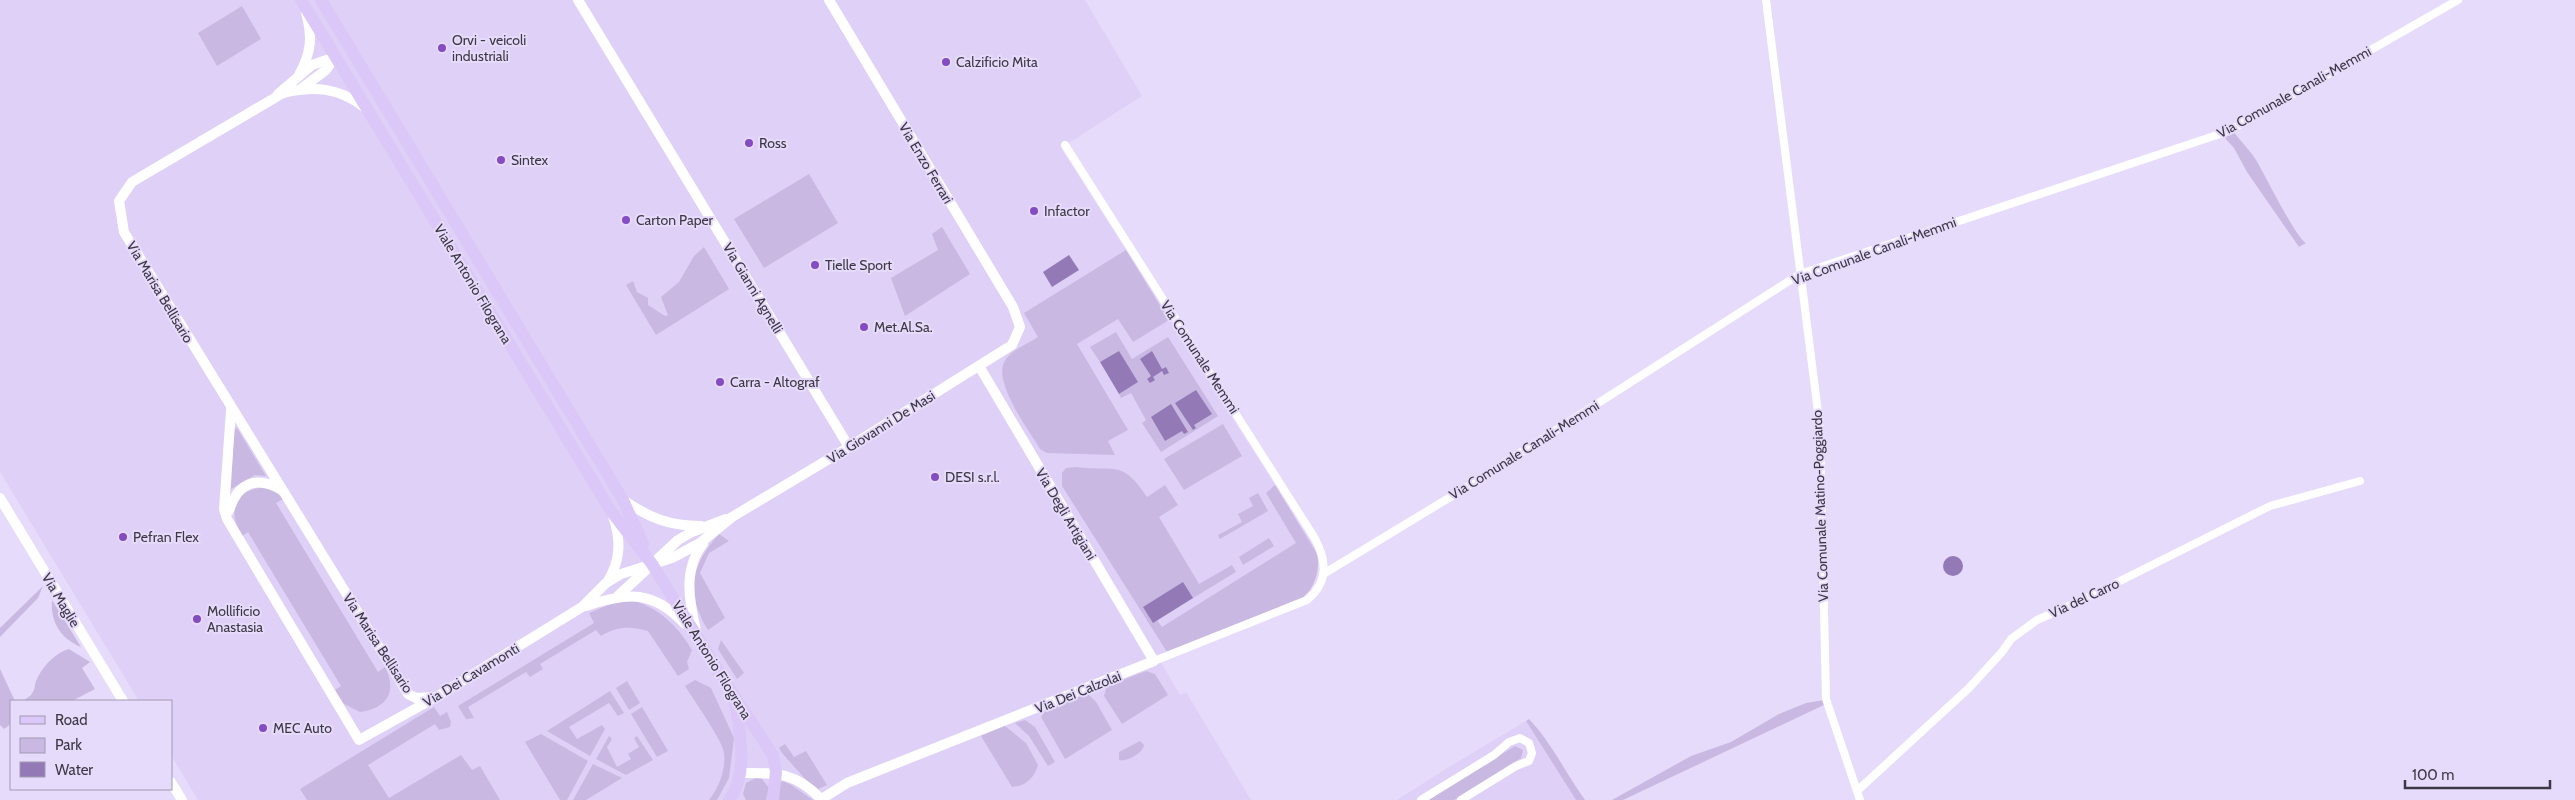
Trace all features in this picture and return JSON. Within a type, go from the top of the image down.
[{"type":"main road","name":"Viale Antonio Filograna","points":[[321,0],[623,500],[652,564]]},
{"type":"main road","name":"Viale Antonio Filograna","points":[[302,1],[611,510],[652,564],[773,755],[776,772]]},
{"type":"main road","points":[[335,57],[349,49]]},
{"type":"main road","points":[[733,799],[739,773],[741,738],[734,696]]},
{"type":"main road","points":[[772,800],[776,772]]},
{"type":"street","name":"Via Gianni Agnelli","points":[[578,0],[849,447]]},
{"type":"street","name":"Via Enzo Ferrari","points":[[829,0],[1013,307],[1020,327]]},
{"type":"street","name":"Via Comunale Matino-Poggiardo","points":[[1766,0],[1820,428],[1826,699],[1860,800]]},
{"type":"street","name":"Via Comunale Canali-Memmi","points":[[1325,573],[1479,479],[1800,274],[2229,131],[2458,0]]},
{"type":"street","name":"Via Marisa Bellisario","points":[[299,74],[309,53],[312,38],[302,1]]},
{"type":"street","name":"Via Marisa Bellisario","points":[[274,98],[299,74],[312,65],[335,57]]},
{"type":"street","name":"Via Marisa Bellisario","points":[[302,89],[326,70],[335,57]]},
{"type":"street","name":"Via Marisa Bellisario","points":[[367,110],[342,93],[324,89],[302,89],[274,98],[132,182],[119,200],[124,232],[408,694],[416,698],[438,696]]},
{"type":"street","name":"Via Comunale Memmi","points":[[1065,145],[1314,537],[1324,558],[1325,573]]},
{"type":"street","name":"Via Giovanni De Masi","points":[[732,517],[979,366],[1012,344],[1020,327]]},
{"type":"street","name":"Via Degli Artigiani","points":[[979,366],[1154,661]]},
{"type":"street","points":[[227,519],[224,509],[232,410]]},
{"type":"street","name":"Via del Carro","points":[[1857,791],[1969,688],[2002,652],[2011,639],[2037,620],[2087,598],[2270,506],[2360,481]]},
{"type":"street","points":[[227,519],[233,498],[243,487],[255,482],[270,483],[282,490]]},
{"type":"street","name":"Via Maglie","points":[[0,498],[122,700]]},
{"type":"street","points":[[623,500],[651,517],[678,526],[704,526]]},
{"type":"street","points":[[606,583],[617,561],[619,548],[618,531],[611,510]]},
{"type":"street","points":[[618,596],[678,540],[704,526],[732,517]]},
{"type":"street","points":[[582,607],[606,583],[621,574],[685,552],[711,536],[732,517]]},
{"type":"street","name":"Via Dei Cavamonti","points":[[227,519],[359,740],[438,696],[582,607]]},
{"type":"street","points":[[698,638],[688,584],[693,560],[711,536]]},
{"type":"street","name":"Via Dei Calzolai","points":[[820,800],[847,783],[1307,600],[1319,587],[1325,573]]},
{"type":"street","points":[[582,607],[618,596],[634,595],[670,608],[698,638]]},
{"type":"street","points":[[1420,800],[1494,755],[1509,742],[1520,738],[1528,743],[1532,753],[1529,761],[1516,766],[1461,800]]},
{"type":"street","points":[[739,773],[776,772],[789,776],[820,800]]},
{"type":"street","points":[[172,784],[182,800]]},
{"type":"shaded area","points":[[0,0],[1085,0],[1142,96],[1061,148],[1313,545],[1318,557],[1316,576],[1310,590],[1158,657],[1180,695],[1186,692],[1251,800],[198,800],[172,757],[172,700],[138,700],[0,472]]},
{"type":"shaded area","points":[[1526,721],[1576,800],[1397,800],[1449,767]]},
{"type":"green space","points":[[242,6],[261,39],[217,66],[198,33]]},
{"type":"green space","points":[[2234,132],[2256,160],[2295,230],[2306,243],[2299,247],[2247,172],[2234,148],[2223,136]]},
{"type":"green space","points":[[809,174],[838,223],[764,268],[734,219]]},
{"type":"green space","points":[[942,227],[970,274],[905,316],[891,278],[938,250],[932,234]]},
{"type":"green space","points":[[704,247],[729,289],[656,335],[626,285],[633,281],[637,292],[648,298],[648,305],[665,316],[668,315],[661,297],[679,282],[694,256]]},
{"type":"green space","points":[[1126,250],[1169,320],[1133,342],[1118,319],[1077,344],[1128,430],[1108,441],[1115,455],[1047,453],[1040,449],[1013,404],[1003,379],[1002,368],[1006,359],[1013,352],[1038,337],[1024,313]]},
{"type":"green space","points":[[1116,332],[1132,359],[1168,337],[1218,416],[1161,452],[1142,423],[1146,420],[1131,393],[1121,398],[1119,394],[1137,382],[1119,352],[1100,362],[1090,347]]},
{"type":"green space","points":[[1223,424],[1242,456],[1184,490],[1164,459]]},
{"type":"green space","points":[[237,428],[266,476],[255,475],[231,489],[234,429]]},
{"type":"green space","points":[[1076,467],[1124,472],[1131,477],[1147,497],[1165,485],[1178,505],[1159,517],[1199,584],[1232,565],[1236,572],[1157,620],[1162,627],[1296,543],[1266,493],[1275,485],[1316,552],[1318,565],[1313,585],[1299,600],[1167,652],[1062,486],[1062,473],[1066,468]]},
{"type":"green space","points":[[265,487],[276,492],[283,499],[276,503],[378,672],[385,667],[389,676],[390,691],[383,703],[377,707],[360,712],[344,704],[335,690],[341,686],[248,532],[242,536],[237,527],[235,510],[236,503],[240,497],[246,492]]},
{"type":"green space","points":[[1258,493],[1268,511],[1220,539],[1218,535],[1242,522],[1238,514],[1253,506],[1249,498]]},
{"type":"green space","points":[[719,534],[729,541],[709,553],[700,573],[725,618],[708,630],[696,604],[694,580],[702,557]]},
{"type":"green space","points":[[1269,538],[1274,546],[1243,565],[1239,557]]},
{"type":"green space","points":[[43,586],[38,598],[0,637],[0,628]]},
{"type":"green space","points":[[52,600],[81,647],[74,644],[58,629],[53,616]]},
{"type":"green space","points":[[631,600],[650,607],[674,625],[692,650],[687,662],[689,669],[678,676],[648,631],[624,628],[613,630],[601,636],[596,630],[540,664],[543,669],[530,677],[526,672],[468,707],[474,718],[466,719],[458,706],[594,623],[589,613],[608,605]]},
{"type":"green space","points":[[721,640],[744,673],[737,679],[718,649]]},
{"type":"green space","points":[[69,649],[90,662],[82,668],[95,689],[74,700],[24,700],[32,694],[37,679],[48,663],[60,653]]},
{"type":"green space","points":[[0,669],[15,700],[10,700],[10,725],[4,729],[0,725]]},
{"type":"green space","points":[[1146,671],[1155,674],[1168,695],[1122,724],[1104,696],[1107,686]]},
{"type":"green space","points":[[695,680],[711,688],[734,738],[729,778],[717,800],[709,800],[721,778],[724,753],[714,730],[685,686]]},
{"type":"green space","points":[[627,681],[640,703],[629,710],[616,688]]},
{"type":"green space","points":[[610,691],[624,713],[618,716],[609,703],[569,727],[577,739],[602,725],[605,729],[590,756],[547,731]]},
{"type":"green space","points":[[1085,694],[1089,695],[1096,702],[1112,730],[1065,759],[1041,717],[1045,711]]},
{"type":"green space","points":[[1824,700],[1824,705],[1623,800],[1612,800],[1691,756],[1731,742],[1779,714],[1806,703]]},
{"type":"green space","points":[[434,707],[440,716],[447,712],[451,722],[450,727],[439,730],[435,724],[368,765],[389,798],[461,755],[472,770],[480,766],[500,800],[307,800],[300,789]]},
{"type":"green space","points":[[642,707],[668,751],[657,757],[631,714]]},
{"type":"green space","points":[[1529,719],[1545,738],[1585,800],[1576,800],[1526,721]]},
{"type":"green space","points":[[1025,720],[1035,727],[1055,762],[1048,766],[1029,736],[1015,723]]},
{"type":"green space","points":[[1005,726],[1026,743],[1038,765],[1029,780],[1021,785],[1012,787],[981,736]]},
{"type":"green space","points":[[541,734],[588,761],[567,800],[560,800],[525,742]]},
{"type":"green space","points":[[609,736],[612,739],[607,747],[617,767],[631,759],[628,754],[639,747],[634,738],[637,736],[653,760],[626,775],[596,759]]},
{"type":"green space","points":[[1140,741],[1144,745],[1138,754],[1126,760],[1119,760],[1119,752]]},
{"type":"green space","points":[[785,744],[794,757],[806,751],[827,785],[818,789],[808,782],[782,753],[779,748]]},
{"type":"green space","points":[[1515,746],[1523,750],[1521,758],[1454,800],[1428,800]]},
{"type":"green space","points":[[593,764],[622,778],[586,800],[573,800]]},
{"type":"green space","points":[[756,778],[762,779],[769,788],[766,800],[746,800],[743,794],[746,783]]},
{"type":"green space","points":[[782,781],[790,784],[813,800],[779,800],[779,784]]},
{"type":"water","points":[[1069,255],[1079,270],[1052,287],[1043,272]]},
{"type":"water","points":[[1119,351],[1138,382],[1119,394],[1100,362]]},
{"type":"water","points":[[1152,351],[1162,369],[1166,367],[1169,373],[1164,375],[1162,371],[1153,377],[1155,380],[1150,383],[1147,379],[1151,376],[1140,359]]},
{"type":"water","points":[[1196,390],[1212,414],[1194,425],[1196,428],[1193,430],[1175,403]]},
{"type":"water","points":[[1171,404],[1188,432],[1184,434],[1182,431],[1165,441],[1151,417]]},
{"type":"water","points":[[1953,556],[1960,559],[1963,566],[1960,573],[1953,576],[1946,573],[1943,566],[1946,559]]},
{"type":"water","points":[[1183,582],[1193,598],[1153,623],[1143,607]]},
{"type":"place","name":"Orvi - veicoli industriali","points":[[442,48]]},
{"type":"place","name":"Calzificio Mita","points":[[946,62]]},
{"type":"place","name":"Ross","points":[[749,143]]},
{"type":"place","name":"Sintex","points":[[501,160]]},
{"type":"place","name":"Infactor","points":[[1034,211]]},
{"type":"place","name":"Carton Paper","points":[[626,220]]},
{"type":"place","name":"Tielle Sport","points":[[815,265]]},
{"type":"place","name":"Met.Al.Sa.","points":[[864,327]]},
{"type":"place","name":"Carra - Altograf","points":[[720,382]]},
{"type":"place","name":"DESI s.r.l.","points":[[935,477]]},
{"type":"place","name":"Pefran Flex","points":[[123,537]]},
{"type":"place","name":"Mollificio Anastasia","points":[[197,619]]},
{"type":"place","name":"MEC Auto","points":[[263,728]]}]
